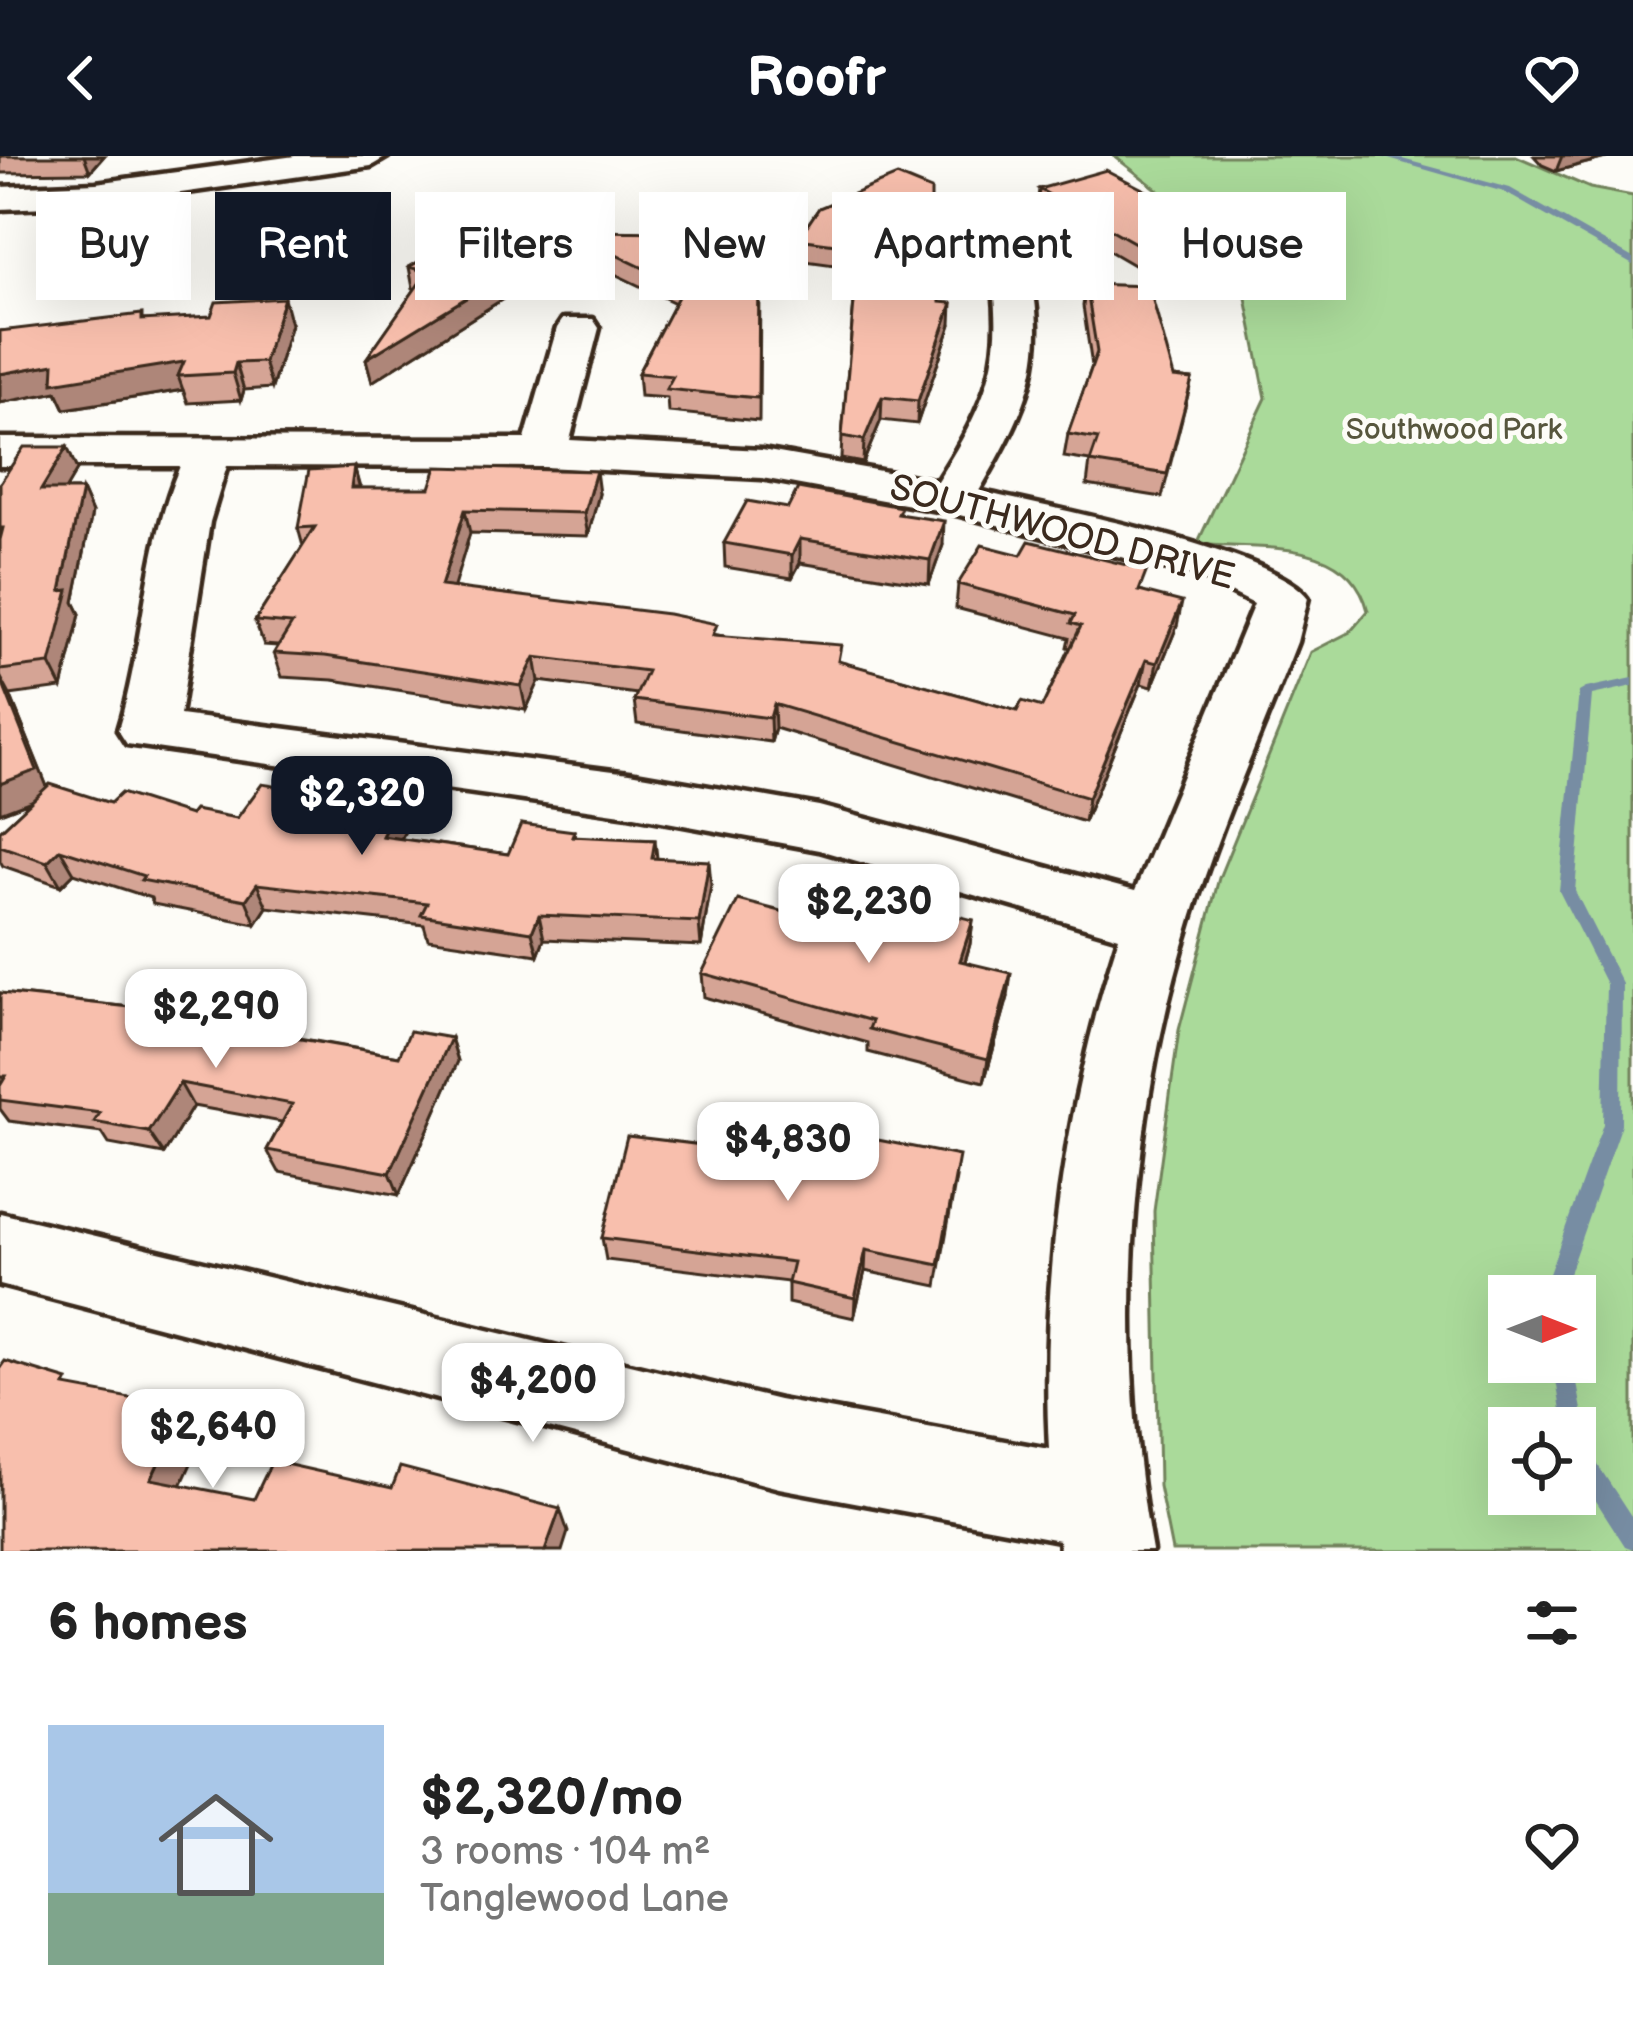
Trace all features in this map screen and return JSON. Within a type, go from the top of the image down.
[{"type":"street","points":[[0,198],[96,194],[371,156]]},
{"type":"street","points":[[950,498],[1018,375],[1024,336],[1017,300]]},
{"type":"street","points":[[544,453],[578,328]]},
{"type":"street","name":"SOUTHWOOD DRIVE","points":[[0,452],[544,453],[762,464],[950,498],[1223,568],[1282,598],[1270,642],[1156,922],[1104,1131],[1091,1332],[1101,1526]]},
{"type":"street","points":[[208,454],[180,526],[164,681],[147,730],[629,794],[819,828],[1156,922]]},
{"type":"street","points":[[0,1249],[1101,1526]]},
{"type":"green space","name":"Southwood Park","points":[[1114,156],[1516,156],[1590,188],[1633,196],[1633,1551],[1172,1551],[1159,1486],[1154,1211],[1179,1030],[1219,878],[1311,652],[1350,632],[1368,611],[1358,586],[1342,569],[1321,558],[1272,548],[1197,544],[1266,398],[1246,300],[1346,300],[1346,192],[1161,192]]},
{"type":"building","points":[[1106,170],[1148,192],[1138,192],[1138,245],[1114,231],[1114,192],[1039,189]]},
{"type":"building","points":[[897,176],[931,190],[931,192],[858,192]]},
{"type":"building","points":[[832,203],[832,243],[808,240],[808,224],[819,208]]},
{"type":"building","points":[[615,231],[639,232],[639,266],[615,254]]},
{"type":"building","points":[[1114,285],[1138,286],[1138,300],[1153,300],[1174,377],[1192,379],[1167,474],[1090,462],[1098,439],[1068,434],[1097,352],[1089,300],[1114,300]]},
{"type":"building","points":[[415,289],[415,300],[463,300],[366,359]]},
{"type":"building","points":[[283,300],[264,362],[236,363],[233,373],[178,376],[184,362],[53,383],[54,364],[0,374],[0,331],[142,314],[142,320],[211,316],[216,302]]},
{"type":"building","points":[[676,300],[759,300],[758,398],[666,389],[673,376],[638,373]]},
{"type":"building","points":[[854,300],[952,303],[918,401],[882,397],[864,440],[842,436]]},
{"type":"building","points":[[24,447],[67,447],[41,490],[82,490],[61,591],[69,590],[50,664],[0,670],[0,483]]},
{"type":"building","points":[[354,467],[351,488],[430,488],[437,467],[596,471],[584,513],[465,510],[441,586],[668,614],[717,624],[713,635],[841,645],[838,661],[1017,711],[1022,701],[1042,707],[1081,626],[1071,623],[1075,615],[958,584],[982,545],[1021,555],[1029,541],[1147,570],[1139,591],[1182,602],[1157,663],[1146,660],[1088,798],[774,704],[770,718],[634,700],[647,671],[535,657],[521,686],[325,656],[274,653],[292,624],[255,621],[315,527],[298,528],[309,470]]},
{"type":"building","points":[[798,488],[901,507],[898,514],[944,521],[930,560],[800,539],[792,555],[724,543],[747,501],[788,508]]},
{"type":"building","points":[[0,677],[37,770],[0,784]]},
{"type":"building","points":[[50,784],[110,803],[121,793],[190,815],[194,810],[237,818],[262,784],[398,805],[382,836],[508,854],[521,824],[574,831],[572,836],[655,840],[652,858],[709,861],[699,922],[539,915],[532,932],[421,915],[427,903],[257,884],[246,900],[141,880],[144,876],[60,849],[47,862],[0,846],[0,831]]},
{"type":"building","points":[[821,880],[973,920],[960,961],[1011,973],[988,1059],[869,1029],[872,1021],[702,973],[738,900],[804,917]]},
{"type":"building","points":[[220,989],[289,1002],[271,1034],[399,1056],[410,1031],[451,1038],[390,1173],[267,1150],[292,1104],[180,1083],[149,1132],[94,1122],[100,1113],[0,1100],[6,1076],[0,1076],[0,993],[204,1015]]},
{"type":"building","points":[[827,1130],[959,1156],[939,1265],[866,1250],[855,1298],[788,1283],[793,1262],[602,1238],[627,1136],[820,1159]]},
{"type":"building","points":[[5,1361],[68,1380],[65,1386],[184,1408],[151,1479],[254,1499],[272,1461],[392,1488],[400,1467],[560,1509],[545,1551],[0,1551],[0,1368]]},
{"type":"waterway","points":[[1382,156],[1507,190],[1633,262]]},
{"type":"waterway","points":[[1558,1275],[1612,1124],[1614,984],[1567,891],[1586,692],[1633,682]]},
{"type":"waterway","points":[[1566,1383],[1570,1407]]},
{"type":"waterway","points":[[1596,1481],[1633,1538]]}]
